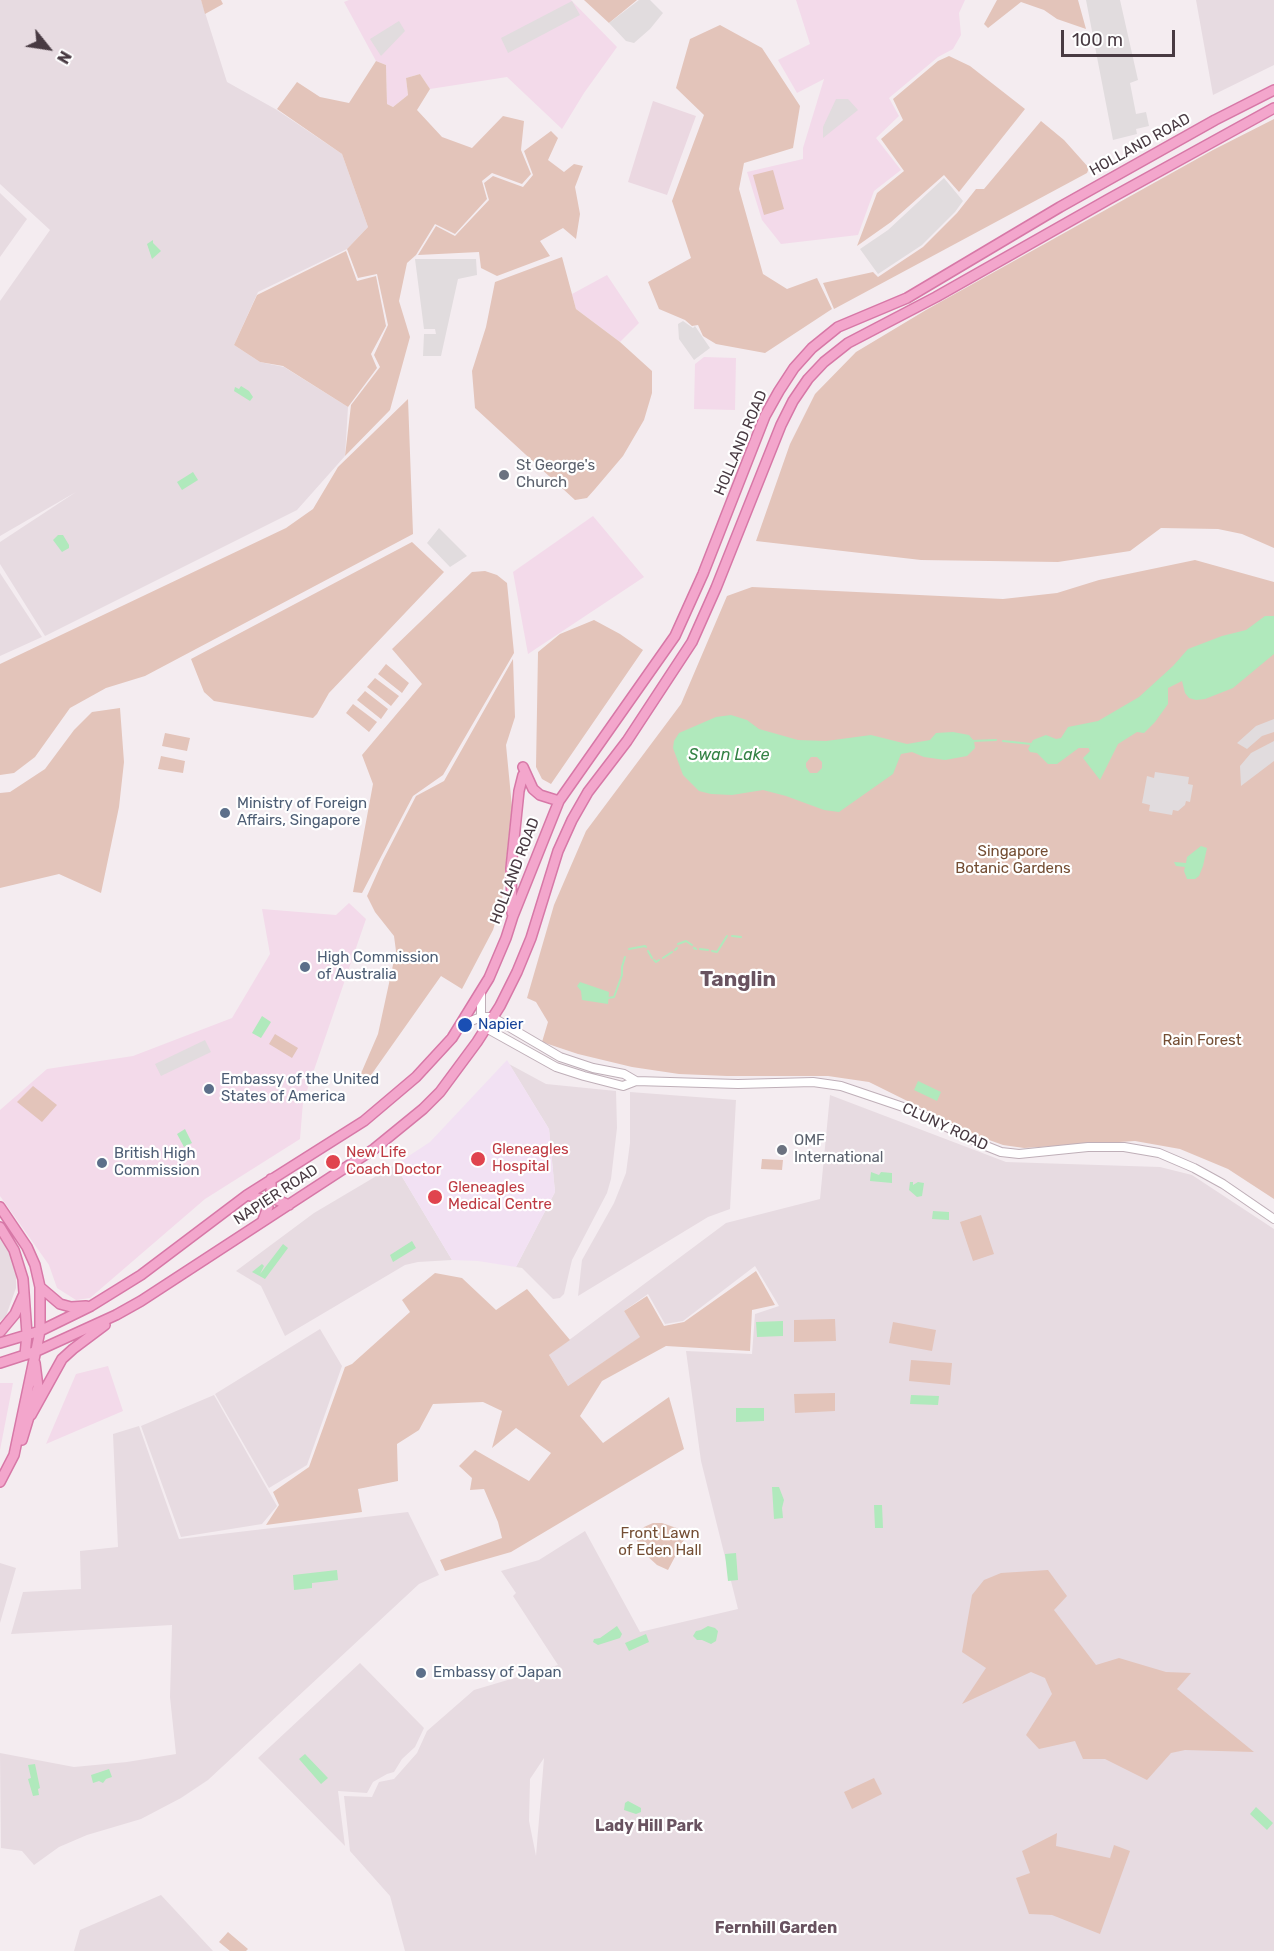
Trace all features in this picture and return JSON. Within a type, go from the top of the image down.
[{"type":"main road","name":"HOLLAND ROAD","points":[[481,992],[506,938],[559,801],[675,636],[703,574],[765,416],[778,391],[794,368],[812,348],[838,327],[907,298],[1215,120],[1274,90]]},
{"type":"main road","name":"HOLLAND ROAD","points":[[492,1017],[517,972],[558,851],[572,820],[588,792],[627,741],[692,642],[781,425],[803,386],[824,362],[848,343],[936,297],[1274,108]]},
{"type":"main road","points":[[1011,236],[1022,248]]},
{"type":"main road","points":[[513,916],[511,868],[523,771],[533,789],[540,795],[559,801]]},
{"type":"main road","name":"NAPIER ROAD","points":[[0,1343],[40,1331],[91,1306],[141,1275],[247,1195],[349,1131],[416,1077],[452,1038],[481,992]]},
{"type":"main road","name":"NAPIER ROAD","points":[[0,1363],[25,1355],[36,1355],[151,1295],[374,1149],[430,1103],[465,1061],[492,1017]]},
{"type":"main road","points":[[271,1179],[271,1195],[289,1205]]},
{"type":"main road","points":[[247,1195],[265,1200],[268,1207],[263,1220]]},
{"type":"main road","points":[[0,1208],[27,1246],[35,1265],[40,1287],[40,1331],[14,1455]]},
{"type":"main road","points":[[0,1227],[14,1250],[23,1279],[27,1334],[25,1355]]},
{"type":"main road","points":[[0,1332],[15,1314],[22,1299],[23,1279]]},
{"type":"main road","points":[[40,1287],[60,1304],[71,1307],[91,1306]]},
{"type":"main road","points":[[31,1415],[62,1359],[116,1315]]},
{"type":"main road","points":[[0,1482],[22,1440],[31,1415],[38,1387],[36,1355]]},
{"type":"street","points":[[481,992],[481,1017],[486,1028]]},
{"type":"street","points":[[461,1025],[481,1017],[492,1017]]},
{"type":"street","name":"CLUNY ROAD","points":[[492,1017],[560,1057],[593,1068],[624,1074],[636,1081]]},
{"type":"street","name":"CLUNY ROAD","points":[[486,1028],[556,1067],[584,1077],[623,1086],[636,1081],[830,1084],[874,1096],[909,1109],[1001,1152],[1030,1153],[1088,1147],[1124,1147],[1171,1157],[1223,1184],[1274,1219]]},
{"type":"shaded area","points":[[0,0],[201,0],[227,82],[277,110],[342,154],[368,227],[347,249],[258,292],[234,345],[260,362],[284,367],[348,407],[345,456],[297,510],[45,636],[0,564],[0,542],[76,492],[0,536],[0,301],[50,230],[0,184]]},
{"type":"shaded area","points":[[349,0],[571,0],[617,47],[562,129],[507,77],[430,89],[420,74],[406,78],[408,95],[393,107],[387,104],[386,65],[376,61],[344,2]]},
{"type":"shaded area","points":[[639,0],[650,0],[663,13],[634,43],[626,41],[609,23]]},
{"type":"shaded area","points":[[796,0],[965,0],[959,13],[961,35],[953,49],[938,57],[889,98],[899,116],[876,138],[901,170],[874,191],[858,235],[781,244],[762,220],[747,172],[803,159],[803,148],[824,79],[797,93],[778,60],[810,44]]},
{"type":"shaded area","points":[[1086,0],[1120,0],[1138,80],[1130,83],[1136,114],[1146,112],[1149,126],[1136,129],[1137,134],[1113,140]]},
{"type":"shaded area","points":[[1196,0],[1274,0],[1274,65],[1213,95]]},
{"type":"shaded area","points":[[572,1],[580,15],[508,53],[501,38]]},
{"type":"shaded area","points":[[399,21],[405,31],[381,56],[370,39]]},
{"type":"shaded area","points":[[836,99],[848,99],[858,110],[823,138],[823,127]]},
{"type":"shaded area","points":[[653,101],[696,116],[667,195],[628,182]]},
{"type":"shaded area","points":[[944,178],[963,201],[922,245],[878,274],[860,249],[888,230]]},
{"type":"shaded area","points":[[0,193],[27,219],[0,257]]},
{"type":"shaded area","points":[[415,259],[476,259],[477,275],[458,279],[441,356],[423,356],[424,334],[436,334],[435,329],[424,329]]},
{"type":"shaded area","points":[[607,275],[639,323],[620,342],[576,309],[572,294]]},
{"type":"shaded area","points":[[683,321],[693,328],[695,326],[710,348],[694,360],[679,339],[678,324]]},
{"type":"shaded area","points":[[704,357],[736,358],[735,410],[694,409],[695,364]]},
{"type":"shaded area","points":[[593,516],[644,577],[528,654],[513,572]]},
{"type":"shaded area","points":[[439,528],[467,556],[450,567],[427,543]]},
{"type":"shaded area","points":[[0,573],[42,637],[0,656]]},
{"type":"shaded area","points":[[1274,719],[1274,732],[1262,736],[1247,749],[1237,743],[1256,726]]},
{"type":"shaded area","points":[[1274,741],[1274,761],[1241,786],[1240,766],[1251,753]]},
{"type":"shaded area","points":[[1155,772],[1189,777],[1188,784],[1193,785],[1190,802],[1186,801],[1178,811],[1173,810],[1172,815],[1149,811],[1150,805],[1142,803],[1147,776],[1154,778]]},
{"type":"shaded area","points":[[349,903],[366,919],[303,1102],[300,1139],[205,1199],[90,1298],[76,1300],[57,1288],[49,1265],[0,1196],[0,1110],[47,1069],[133,1056],[232,1018],[270,954],[262,909],[336,915]]},
{"type":"shaded area","points":[[205,1040],[211,1052],[161,1076],[155,1064]]},
{"type":"shaded area","name":"Gleneagles Hospital","points":[[507,1060],[549,1129],[555,1192],[516,1267],[478,1261],[452,1260],[395,1165],[430,1142]]},
{"type":"shaded area","points":[[509,1064],[546,1084],[616,1091],[617,1128],[611,1179],[607,1193],[572,1260],[564,1294],[560,1298],[553,1299],[522,1268],[516,1267],[555,1192],[549,1129]]},
{"type":"shaded area","points":[[630,1092],[736,1100],[730,1209],[708,1217],[578,1296],[582,1260],[614,1203],[626,1173],[630,1143]]},
{"type":"shaded area","points":[[830,1095],[1006,1162],[1160,1167],[1192,1175],[1274,1229],[1274,1951],[405,1951],[390,1896],[350,1851],[344,1796],[372,1797],[379,1782],[394,1779],[417,1753],[427,1731],[474,1690],[558,1665],[513,1596],[516,1593],[501,1571],[539,1560],[585,1531],[640,1632],[738,1609],[701,1461],[686,1351],[752,1354],[755,1314],[779,1306],[755,1266],[683,1321],[665,1324],[648,1294],[624,1311],[641,1337],[568,1386],[549,1355],[726,1223],[820,1199]],"holes":[[[544,1758],[536,1856],[529,1821],[530,1779]]]},
{"type":"shaded area","points":[[395,1165],[452,1260],[405,1265],[285,1336],[261,1286],[236,1271],[314,1213]]},
{"type":"shaded area","points":[[0,1236],[16,1257],[16,1288],[6,1316],[0,1321]]},
{"type":"shaded area","points":[[320,1329],[342,1366],[307,1465],[269,1488],[215,1394]]},
{"type":"shaded area","points":[[108,1366],[123,1411],[46,1444],[76,1374]]},
{"type":"shaded area","points":[[0,1383],[13,1383],[0,1450]]},
{"type":"shaded area","points":[[214,1395],[277,1506],[262,1524],[181,1537],[141,1426]]},
{"type":"shaded area","points":[[139,1426],[179,1539],[408,1512],[439,1575],[419,1584],[208,1780],[181,1798],[141,1819],[87,1835],[59,1847],[34,1865],[22,1851],[1,1848],[0,1753],[74,1767],[176,1754],[170,1697],[172,1625],[11,1634],[23,1592],[81,1589],[80,1551],[118,1547],[113,1434]]},
{"type":"shaded area","points":[[0,1563],[16,1568],[0,1623]]},
{"type":"shaded area","points":[[360,1663],[424,1728],[415,1747],[402,1759],[394,1772],[373,1782],[367,1793],[338,1791],[345,1846],[258,1758]]},
{"type":"shaded area","points":[[161,1895],[213,1951],[74,1951],[80,1930]]},
{"type":"green space","points":[[201,0],[221,0],[223,4],[205,14]]},
{"type":"green space","points":[[584,0],[637,0],[609,23]]},
{"type":"green space","points":[[997,0],[1078,0],[1086,29],[1057,19],[1044,10],[1021,2],[988,28],[984,24]]},
{"type":"green space","points":[[720,25],[762,48],[800,106],[793,148],[744,163],[739,189],[763,274],[787,289],[817,278],[832,309],[765,353],[716,344],[703,336],[698,325],[692,326],[685,320],[659,309],[648,282],[691,258],[672,201],[704,115],[676,88],[690,39]]},
{"type":"green space","points":[[949,56],[970,66],[1025,109],[959,192],[944,175],[891,222],[857,246],[877,193],[904,171],[881,139],[903,120],[893,99],[938,61]]},
{"type":"green space","points":[[376,61],[386,65],[387,104],[393,107],[408,95],[406,78],[420,74],[430,89],[417,110],[442,137],[472,148],[503,116],[524,121],[521,150],[531,174],[522,184],[492,173],[482,181],[487,199],[455,234],[435,224],[416,255],[407,263],[399,301],[410,337],[390,410],[345,456],[351,405],[380,367],[374,355],[388,325],[377,274],[358,278],[347,249],[368,227],[342,154],[277,109],[297,82],[320,97],[349,103]]},
{"type":"green space","points":[[1274,119],[1274,548],[1242,534],[1218,529],[1161,528],[1130,551],[1058,562],[921,560],[756,541],[790,444],[815,394],[856,352],[926,310],[1213,150]]},
{"type":"green space","points":[[1041,121],[1064,140],[1089,168],[1087,173],[834,309],[823,283],[873,272],[878,277],[923,247],[957,213],[976,189],[984,189]]},
{"type":"green space","points":[[551,131],[558,138],[548,160],[564,172],[574,164],[583,166],[575,187],[580,214],[576,239],[563,228],[540,241],[550,256],[497,276],[481,268],[479,252],[418,255],[436,226],[455,236],[489,200],[484,183],[493,176],[523,187],[533,175],[524,151]]},
{"type":"green space","points":[[773,170],[784,209],[764,215],[753,175]]},
{"type":"green space","points":[[346,251],[357,281],[376,276],[386,326],[371,354],[377,368],[348,407],[283,366],[260,362],[234,345],[257,295]]},
{"type":"green space","points":[[562,257],[576,309],[620,342],[652,371],[652,393],[644,420],[623,456],[587,498],[575,500],[475,408],[472,371],[486,327],[495,282]]},
{"type":"green space","points":[[408,399],[413,534],[145,676],[106,688],[70,708],[35,757],[14,773],[0,775],[0,664],[286,528],[313,509],[338,467]]},
{"type":"green space","points":[[412,542],[444,572],[329,693],[313,718],[214,701],[204,692],[191,659]]},
{"type":"green space","name":"Singapore Botanic Gardens","points":[[1195,560],[1274,582],[1274,1199],[1228,1169],[1180,1149],[1135,1141],[1024,1148],[1003,1145],[978,1136],[869,1082],[828,1076],[679,1074],[632,1067],[578,1054],[542,1042],[548,1022],[536,1002],[527,998],[554,905],[586,831],[681,704],[727,596],[752,587],[1003,599],[1057,593],[1099,580]]},
{"type":"green space","points":[[485,571],[497,575],[507,583],[514,653],[443,775],[413,796],[362,893],[353,892],[373,784],[362,755],[422,684],[392,649],[472,572]]},
{"type":"green space","points":[[594,620],[643,650],[551,784],[542,779],[536,767],[538,652],[560,634]]},
{"type":"green space","points":[[513,659],[515,717],[506,745],[512,807],[502,900],[493,930],[462,989],[441,976],[364,1085],[359,1078],[378,1034],[396,951],[394,936],[375,912],[367,896],[416,796],[444,781]]},
{"type":"green space","points":[[386,664],[409,683],[402,693],[378,674]]},
{"type":"green space","points":[[375,678],[399,696],[391,706],[367,687]]},
{"type":"green space","points":[[365,691],[388,709],[381,719],[357,700]]},
{"type":"green space","points":[[353,704],[377,722],[369,732],[346,713]]},
{"type":"green space","points":[[120,708],[124,762],[119,807],[101,893],[59,874],[0,888],[0,793],[10,792],[45,769],[74,730],[92,712]]},
{"type":"green space","points":[[165,733],[190,738],[187,751],[162,746]]},
{"type":"green space","points":[[161,756],[185,761],[183,773],[158,769]]},
{"type":"green space","points":[[275,1034],[298,1048],[292,1058],[269,1044]]},
{"type":"green space","points":[[33,1086],[57,1105],[42,1122],[17,1102]]},
{"type":"green space","points":[[762,1159],[783,1160],[782,1170],[761,1169]]},
{"type":"green space","points":[[981,1215],[994,1254],[973,1261],[960,1222]]},
{"type":"green space","points":[[756,1271],[775,1305],[752,1310],[750,1351],[666,1346],[602,1381],[580,1416],[603,1443],[669,1397],[684,1449],[511,1552],[445,1571],[440,1560],[502,1538],[484,1489],[470,1490],[472,1478],[459,1466],[475,1450],[529,1481],[551,1453],[516,1428],[492,1448],[502,1411],[483,1402],[433,1404],[419,1430],[397,1444],[398,1481],[358,1489],[362,1512],[266,1525],[279,1505],[273,1492],[309,1467],[345,1367],[352,1364],[410,1312],[402,1300],[435,1273],[462,1278],[496,1310],[527,1289],[570,1340],[549,1355],[568,1386],[640,1337],[624,1311],[647,1296],[664,1326],[684,1322]]},
{"type":"green space","points":[[835,1319],[836,1341],[794,1342],[794,1320]]},
{"type":"green space","points":[[893,1322],[936,1330],[932,1351],[889,1343]]},
{"type":"green space","points":[[911,1360],[952,1363],[950,1385],[909,1381]]},
{"type":"green space","points":[[835,1393],[835,1411],[795,1413],[794,1394]]},
{"type":"green space","name":"Front Lawn of Eden Hall","points":[[653,1523],[662,1523],[688,1532],[668,1570],[657,1565],[645,1554],[640,1549],[637,1540],[644,1527]]},
{"type":"green space","points":[[1048,1570],[1067,1596],[1054,1610],[1096,1665],[1119,1658],[1166,1672],[1191,1673],[1177,1689],[1254,1752],[1185,1750],[1171,1753],[1147,1780],[1105,1759],[1083,1759],[1075,1741],[1039,1749],[1026,1735],[1052,1694],[1045,1678],[1031,1672],[962,1704],[986,1668],[962,1652],[972,1595],[984,1580],[1001,1573]]},
{"type":"green space","points":[[874,1778],[882,1794],[852,1809],[844,1792]]},
{"type":"green space","points":[[1057,1833],[1056,1846],[1110,1858],[1114,1845],[1130,1851],[1100,1934],[1052,1915],[1029,1914],[1016,1878],[1030,1873],[1022,1851]]},
{"type":"green space","points":[[228,1932],[248,1949],[230,1951],[219,1942]]},
{"type":"water","points":[[153,240],[161,251],[152,259],[147,244]]},
{"type":"water","points":[[241,386],[253,397],[250,401],[234,391],[235,387],[239,389]]},
{"type":"water","points":[[193,472],[198,480],[182,490],[177,482]]},
{"type":"water","points":[[58,535],[63,535],[69,545],[69,548],[62,552],[53,540]]},
{"type":"water","points":[[1265,616],[1274,616],[1274,654],[1233,688],[1205,699],[1189,698],[1182,681],[1168,688],[1168,704],[1155,722],[1144,733],[1137,732],[1118,744],[1100,780],[1083,758],[1090,751],[1088,747],[1080,747],[1057,764],[1048,764],[1037,753],[1030,752],[1028,749],[1033,740],[1046,735],[1056,739],[1061,738],[1068,727],[1098,721],[1139,697],[1188,649],[1246,630]]},
{"type":"water","name":"Swan Lake","points":[[731,715],[747,720],[759,729],[798,740],[826,741],[871,735],[907,744],[930,740],[936,733],[953,732],[969,735],[974,741],[975,748],[967,756],[945,760],[924,757],[912,752],[901,754],[893,774],[839,812],[824,810],[763,790],[732,795],[699,791],[683,775],[673,748],[674,741],[679,733],[716,717]],"holes":[[[811,757],[817,757],[822,762],[822,768],[817,773],[810,773],[806,763]]]},
{"type":"water","points":[[1201,846],[1207,848],[1199,876],[1195,879],[1187,879],[1185,867],[1176,866],[1174,862],[1186,863],[1187,857]]},
{"type":"water","points":[[580,982],[609,992],[608,1004],[582,1000],[581,991],[577,986]]},
{"type":"water","points":[[262,1016],[271,1022],[261,1038],[252,1033]]},
{"type":"water","points":[[918,1081],[941,1092],[937,1101],[914,1090]]},
{"type":"water","points":[[185,1129],[192,1143],[184,1147],[177,1134]]},
{"type":"water","points":[[871,1172],[879,1175],[881,1172],[892,1173],[892,1183],[870,1181]]},
{"type":"water","points":[[910,1182],[913,1182],[913,1185],[918,1182],[924,1183],[922,1196],[917,1197],[909,1190]]},
{"type":"water","points":[[933,1211],[949,1212],[949,1220],[932,1219]]},
{"type":"water","points":[[412,1241],[416,1248],[393,1262],[390,1255]]},
{"type":"water","points":[[283,1244],[288,1248],[265,1279],[252,1272],[262,1264],[264,1266],[260,1274]]},
{"type":"water","points":[[783,1321],[783,1336],[757,1337],[756,1322]]},
{"type":"water","points":[[911,1395],[939,1396],[938,1405],[910,1404]]},
{"type":"water","points":[[736,1408],[764,1408],[764,1421],[736,1422]]},
{"type":"water","points":[[772,1487],[779,1487],[784,1500],[783,1518],[774,1519]]},
{"type":"water","points":[[874,1505],[882,1505],[883,1528],[875,1528]]},
{"type":"water","points":[[736,1553],[738,1580],[728,1581],[725,1554]]},
{"type":"water","points":[[337,1570],[338,1580],[312,1583],[312,1588],[294,1590],[293,1575]]},
{"type":"water","points":[[617,1626],[622,1634],[620,1638],[598,1645],[593,1642],[594,1639],[600,1638]]},
{"type":"water","points":[[708,1626],[718,1631],[716,1641],[711,1644],[697,1640],[693,1636],[696,1631]]},
{"type":"water","points":[[646,1634],[649,1642],[629,1651],[625,1643]]},
{"type":"water","points":[[305,1754],[328,1778],[321,1784],[299,1759]]},
{"type":"water","points":[[35,1764],[40,1788],[38,1789],[39,1795],[33,1796],[28,1779],[31,1778],[28,1765]]},
{"type":"water","points":[[109,1769],[112,1777],[103,1783],[99,1781],[93,1783],[91,1775]]},
{"type":"water","points":[[628,1801],[641,1808],[641,1812],[636,1814],[624,1810],[625,1803]]},
{"type":"water","points":[[1256,1807],[1273,1823],[1267,1830],[1250,1814]]},
{"type":"waterway","points":[[972,741],[996,740]]},
{"type":"waterway","points":[[1003,741],[1031,744]]},
{"type":"waterway","points":[[1079,747],[1090,745]]},
{"type":"waterway","points":[[712,951],[717,952],[727,936]]},
{"type":"waterway","points":[[732,936],[741,937]]},
{"type":"waterway","points":[[678,944],[686,941],[692,945]]},
{"type":"waterway","points":[[629,949],[646,947]]},
{"type":"waterway","points":[[700,949],[708,950]]},
{"type":"waterway","points":[[648,951],[652,958]]},
{"type":"waterway","points":[[663,958],[672,952]]},
{"type":"waterway","points":[[608,998],[614,997],[622,975],[625,957]]},
{"type":"waterway","points":[[654,960],[656,962],[659,960]]},
{"type":"place","name":"St George's Church","points":[[504,475]]},
{"type":"place","name":"Ministry of Foreign Affairs, Singapore","points":[[225,813]]},
{"type":"place","name":"High Commission of Australia","points":[[305,967]]},
{"type":"place","name":"Napier","points":[[465,1025]]},
{"type":"place","name":"Embassy of the United States of America","points":[[209,1089]]},
{"type":"place","name":"OMF International","points":[[782,1150]]},
{"type":"place","name":"Gleneagles Hospital","points":[[478,1159]]},
{"type":"place","name":"New Life Coach Doctor","points":[[333,1162]]},
{"type":"place","name":"British High Commission","points":[[102,1163]]},
{"type":"place","name":"Gleneagles Medical Centre","points":[[435,1197]]},
{"type":"place","name":"Embassy of Japan","points":[[421,1673]]},
{"type":"district","name":"Tanglin","points":[[738,980]]},
{"type":"district","name":"Lady Hill Park","points":[[649,1826]]},
{"type":"district","name":"Fernhill Garden","points":[[776,1928]]},
{"type":"park label","name":"Rain Forest","points":[[1202,1041]]}]
